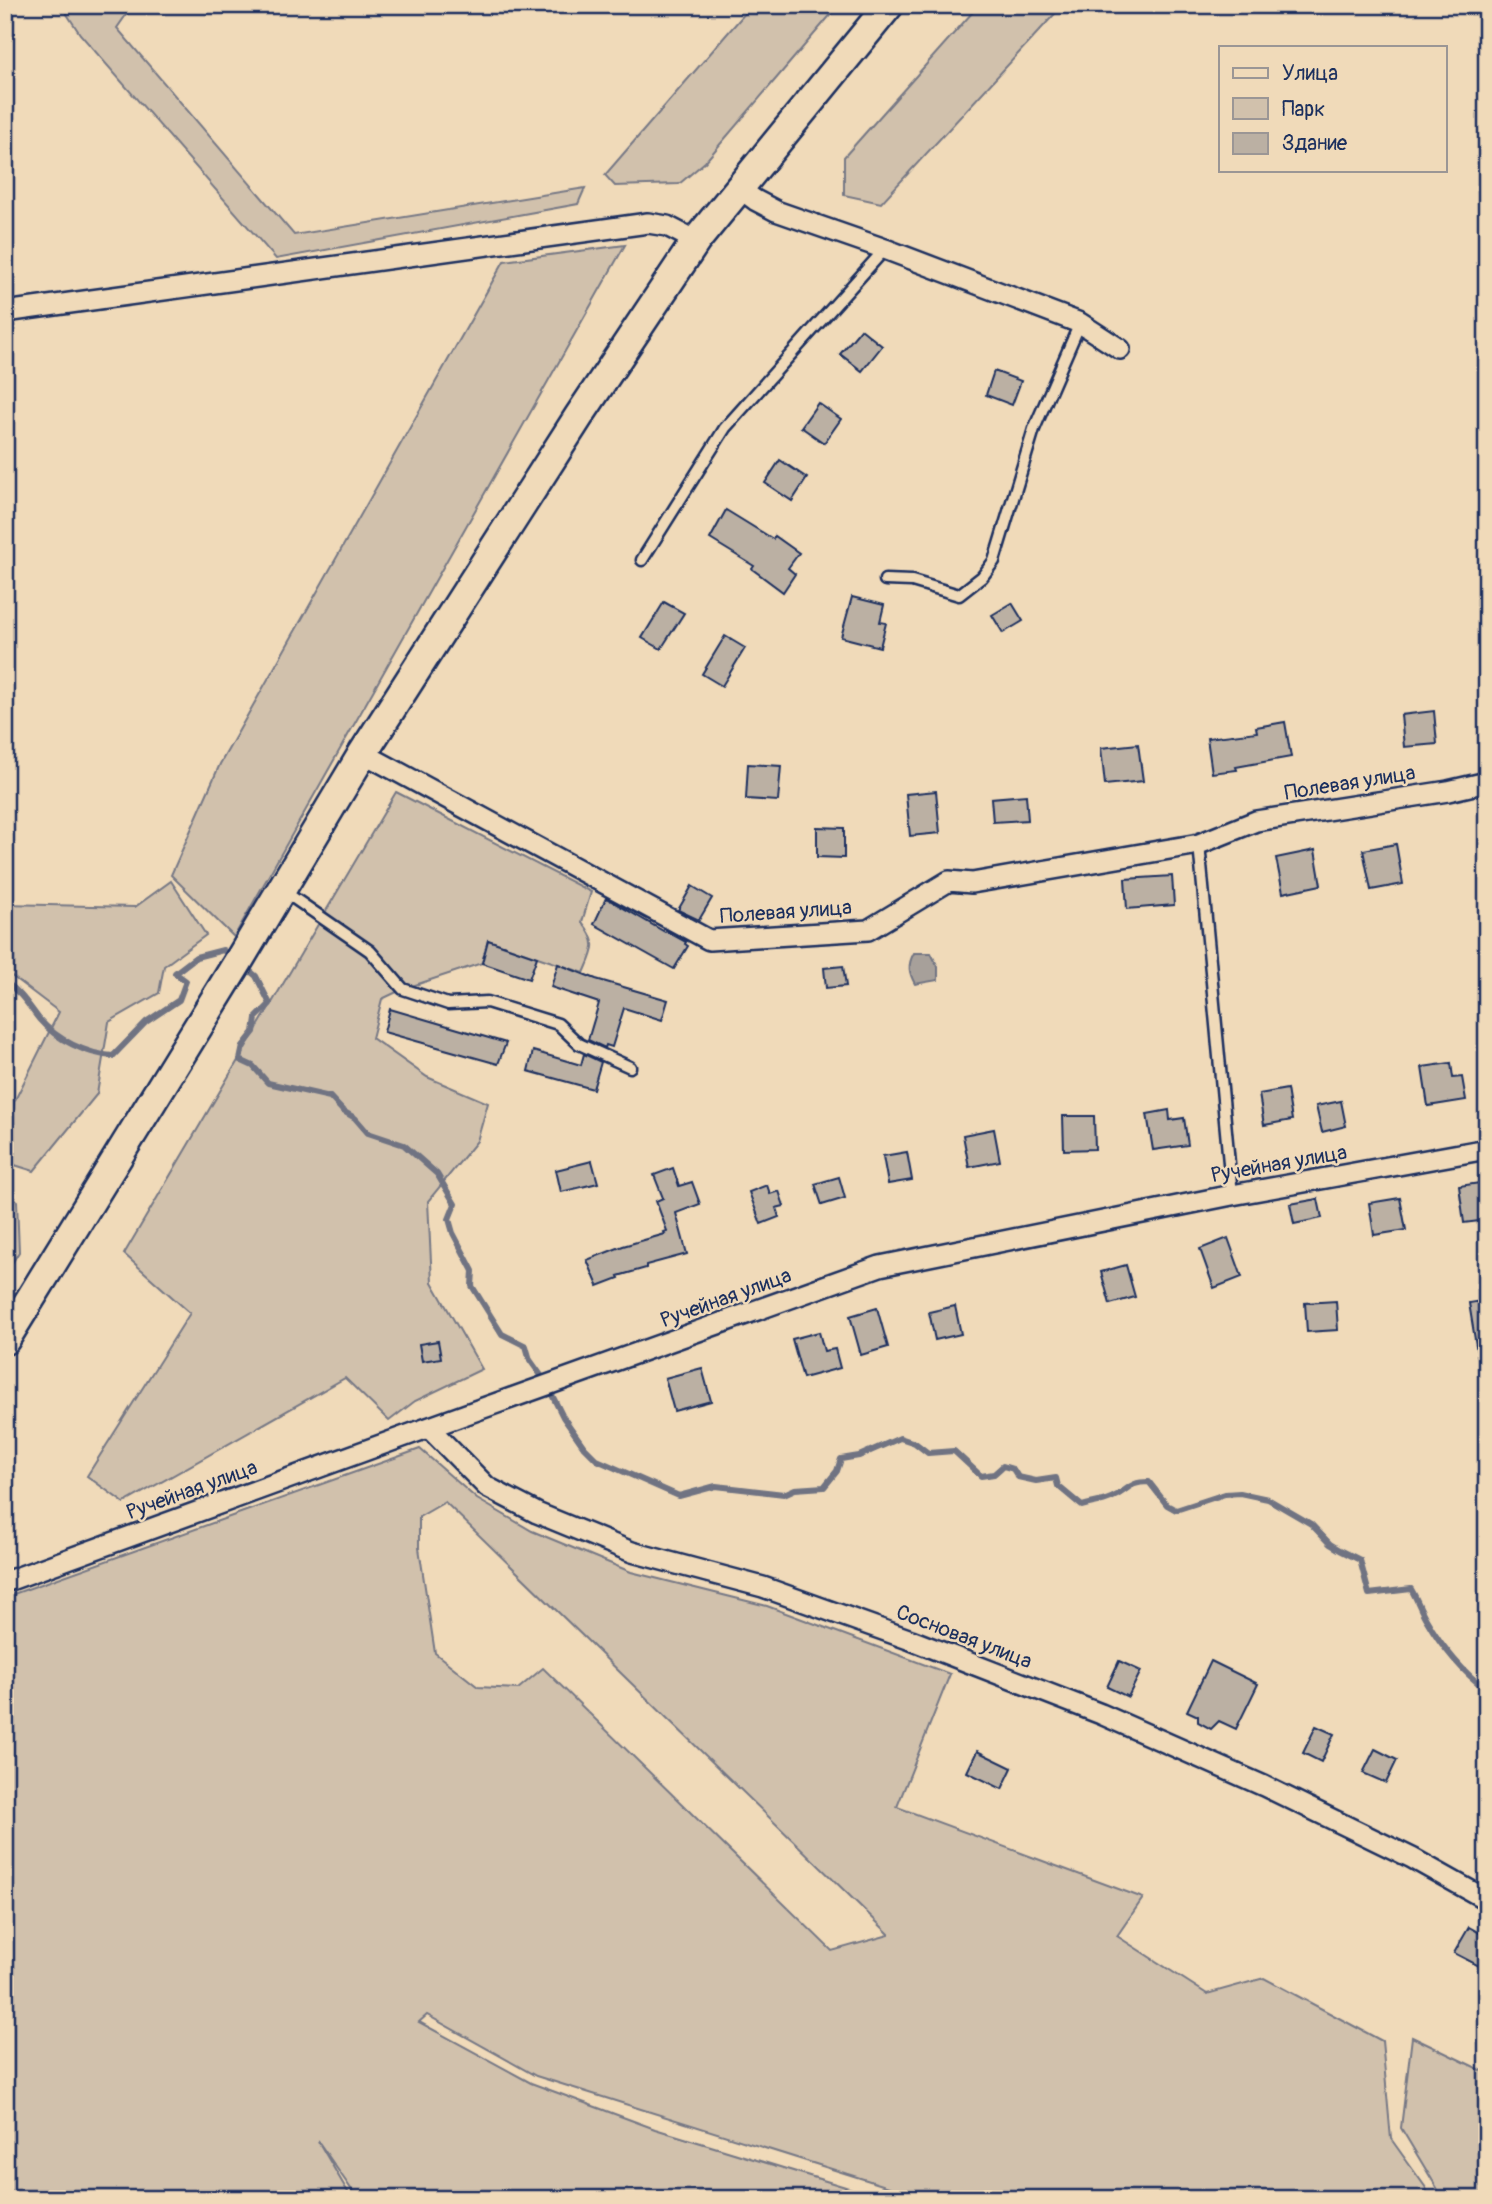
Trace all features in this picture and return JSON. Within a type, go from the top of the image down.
[{"type":"main road","points":[[5,1340],[282,890],[363,753],[579,416],[695,241],[890,5]]},
{"type":"street","points":[[739,188],[776,211],[1080,323],[1120,349]]},
{"type":"street","points":[[5,312],[648,223],[667,226],[695,241]]},
{"type":"street","name":"Полевая улица","points":[[363,753],[709,940],[868,930],[949,881],[972,883],[1199,844],[1256,821],[1448,791],[1487,782]]},
{"type":"street","name":"Ручейная улица","points":[[5,1582],[880,1266],[1232,1195],[1487,1149]]},
{"type":"street","name":"Сосновая улица","points":[[429,1428],[487,1487],[537,1513],[632,1552],[763,1587],[911,1640],[1101,1714],[1264,1786],[1412,1858],[1487,1900]]},
{"type":"lane","points":[[642,560],[725,428],[885,249]]},
{"type":"lane","points":[[885,580],[912,581],[959,595],[982,577],[994,561],[1034,429],[1080,323]]},
{"type":"lane","points":[[1199,844],[1232,1195]]},
{"type":"lane","points":[[282,890],[370,951],[403,989],[448,1004],[487,1002],[558,1024],[579,1044],[630,1067]]},
{"type":"green space","points":[[61,5],[133,5],[117,28],[294,235],[585,188],[578,204],[276,259],[80,34]]},
{"type":"green space","points":[[752,5],[839,5],[705,162],[679,184],[615,186],[605,175]]},
{"type":"green space","points":[[979,5],[1063,5],[881,203],[844,195],[844,157]]},
{"type":"green space","points":[[625,245],[234,937],[171,875],[220,764],[504,261]]},
{"type":"green space","points":[[396,792],[591,892],[582,922],[591,936],[593,947],[584,973],[488,940],[482,963],[403,989],[382,999],[372,1038],[427,1077],[488,1103],[477,1141],[428,1201],[432,1282],[482,1369],[415,1401],[389,1421],[345,1378],[124,1503],[87,1476],[190,1313],[124,1254]]},
{"type":"green space","points":[[171,881],[206,935],[164,966],[159,993],[109,1022],[97,1094],[34,1171],[5,1162],[14,1102],[59,1012],[5,971],[5,904],[135,907]]},
{"type":"green space","points":[[5,1194],[17,1201],[19,1252],[5,1274]]},
{"type":"green space","points":[[420,1449],[477,1499],[532,1531],[631,1572],[767,1606],[950,1674],[897,1807],[1143,1898],[1117,1936],[1207,1994],[1264,1978],[1382,2041],[1391,2139],[1426,2188],[1429,2199],[927,2199],[536,2076],[427,2015],[419,2022],[531,2083],[655,2129],[885,2199],[358,2199],[318,2141],[352,2199],[5,2199],[5,1597]],"holes":[[[445,1502],[889,1934],[832,1951],[543,1668],[518,1689],[478,1687],[435,1653],[419,1548],[419,1517]]]},
{"type":"green space","points":[[1412,2037],[1487,2073],[1487,2199],[1442,2199],[1401,2128]]},
{"type":"shaded area","points":[[914,953],[931,953],[938,967],[938,980],[915,984],[910,969]]},
{"type":"building","points":[[861,329],[882,346],[862,371],[840,354]]},
{"type":"building","points":[[994,371],[1021,381],[1012,405],[986,395]]},
{"type":"building","points":[[818,403],[841,419],[824,443],[801,427]]},
{"type":"building","points":[[780,460],[807,478],[792,501],[765,483]]},
{"type":"building","points":[[726,510],[773,539],[775,536],[799,553],[788,568],[795,574],[783,592],[752,569],[754,566],[710,539]]},
{"type":"building","points":[[852,597],[884,605],[880,622],[886,623],[880,647],[841,637]]},
{"type":"building","points":[[664,602],[684,613],[661,649],[642,638]]},
{"type":"building","points":[[1012,603],[1023,621],[1003,633],[992,615]]},
{"type":"building","points":[[725,636],[745,648],[722,686],[702,674]]},
{"type":"building","points":[[1434,711],[1437,744],[1404,747],[1401,715]]},
{"type":"building","points":[[1285,722],[1291,757],[1212,773],[1207,738],[1257,732],[1256,727]]},
{"type":"building","points":[[1138,744],[1143,781],[1105,785],[1101,748]]},
{"type":"building","points":[[748,764],[781,766],[778,801],[746,799]]},
{"type":"building","points":[[936,791],[940,833],[910,836],[906,794]]},
{"type":"building","points":[[1026,795],[1028,820],[993,822],[991,798]]},
{"type":"building","points":[[817,827],[844,828],[844,858],[817,857]]},
{"type":"building","points":[[1396,844],[1403,884],[1371,890],[1363,850]]},
{"type":"building","points":[[1315,850],[1321,885],[1283,893],[1276,858]]},
{"type":"building","points":[[1172,876],[1174,905],[1127,909],[1125,879]]},
{"type":"building","points":[[692,886],[712,898],[699,920],[678,910]]},
{"type":"building","points":[[606,898],[686,942],[688,946],[674,969],[594,924]]},
{"type":"building","points":[[488,940],[537,957],[529,979],[482,963]]},
{"type":"building","points":[[558,964],[596,979],[668,1000],[662,1020],[624,1008],[612,1047],[606,1045],[605,1048],[588,1040],[599,1003],[551,987]]},
{"type":"building","points":[[843,966],[846,986],[826,988],[824,968]]},
{"type":"building","points":[[390,1009],[506,1043],[498,1064],[384,1032]]},
{"type":"building","points":[[533,1051],[581,1065],[584,1054],[601,1062],[593,1089],[528,1071]]},
{"type":"building","points":[[1451,1063],[1453,1078],[1462,1077],[1466,1100],[1428,1106],[1422,1067]]},
{"type":"building","points":[[1287,1089],[1292,1120],[1264,1125],[1259,1094]]},
{"type":"building","points":[[1341,1101],[1346,1126],[1322,1132],[1316,1106]]},
{"type":"building","points":[[1169,1110],[1170,1120],[1184,1118],[1188,1145],[1153,1150],[1147,1114]]},
{"type":"building","points":[[1063,1116],[1094,1116],[1095,1149],[1064,1150]]},
{"type":"building","points":[[994,1129],[1000,1161],[969,1167],[963,1135]]},
{"type":"building","points":[[907,1152],[912,1180],[888,1184],[883,1156]]},
{"type":"building","points":[[592,1161],[598,1183],[561,1192],[556,1170]]},
{"type":"building","points":[[673,1168],[679,1186],[692,1182],[700,1204],[676,1213],[687,1254],[646,1265],[646,1268],[618,1276],[619,1278],[598,1286],[587,1260],[665,1234],[667,1231],[656,1201],[663,1198],[654,1175]]},
{"type":"building","points":[[839,1177],[845,1198],[822,1205],[815,1184]]},
{"type":"building","points":[[1487,1182],[1487,1220],[1464,1223],[1459,1186]]},
{"type":"building","points":[[767,1185],[770,1194],[779,1191],[784,1206],[776,1208],[779,1217],[761,1224],[749,1192]]},
{"type":"building","points":[[1400,1198],[1406,1230],[1374,1235],[1369,1203]]},
{"type":"building","points":[[1318,1199],[1322,1218],[1294,1224],[1290,1204]]},
{"type":"building","points":[[1228,1238],[1242,1277],[1214,1288],[1200,1249]]},
{"type":"building","points":[[1126,1265],[1135,1297],[1110,1304],[1101,1272]]},
{"type":"building","points":[[1487,1300],[1487,1357],[1478,1358],[1469,1303]]},
{"type":"building","points":[[1336,1301],[1338,1330],[1307,1332],[1305,1303]]},
{"type":"building","points":[[955,1306],[961,1334],[935,1340],[929,1312]]},
{"type":"building","points":[[877,1308],[888,1347],[861,1355],[850,1316]]},
{"type":"building","points":[[819,1332],[824,1351],[835,1349],[840,1368],[803,1378],[792,1339]]},
{"type":"building","points":[[438,1341],[441,1358],[422,1361],[419,1344]]},
{"type":"building","points":[[702,1368],[711,1401],[674,1411],[665,1378]]},
{"type":"building","points":[[1119,1661],[1141,1671],[1128,1697],[1107,1687]]},
{"type":"building","points":[[1211,1661],[1258,1684],[1236,1729],[1219,1721],[1211,1729],[1198,1722],[1198,1716],[1187,1711]]},
{"type":"building","points":[[1316,1726],[1334,1734],[1321,1762],[1303,1753]]},
{"type":"building","points":[[1375,1749],[1397,1760],[1386,1783],[1363,1773]]},
{"type":"building","points":[[977,1751],[1012,1768],[1002,1789],[967,1772]]},
{"type":"building","points":[[1469,1927],[1487,1937],[1487,1956],[1481,1967],[1454,1953]]},
{"type":"waterway","points":[[5,982],[20,994],[39,1019],[54,1033],[82,1049],[113,1056],[146,1022],[179,1000],[186,981],[175,973],[196,957],[223,950],[233,958]]},
{"type":"waterway","points":[[245,967],[256,976],[270,1004],[256,1018],[254,1032],[243,1046],[240,1060],[253,1066],[268,1083],[330,1097],[368,1133],[404,1145],[437,1174],[455,1204],[449,1219],[453,1233],[473,1271],[472,1286],[502,1334],[526,1346],[530,1360],[545,1381],[563,1417],[584,1447],[597,1460],[679,1496],[716,1486],[784,1494],[795,1489],[824,1487],[837,1471],[841,1459],[859,1456],[900,1438],[915,1443],[928,1453],[954,1451],[981,1476],[994,1474],[1003,1466],[1013,1469],[1018,1477],[1036,1481],[1056,1478],[1058,1486],[1082,1506],[1104,1501],[1132,1485],[1149,1482],[1167,1505],[1176,1510],[1225,1494],[1240,1493],[1268,1499],[1311,1524],[1330,1544],[1360,1560],[1369,1594],[1411,1589],[1445,1649],[1460,1667],[1487,1690]]}]
